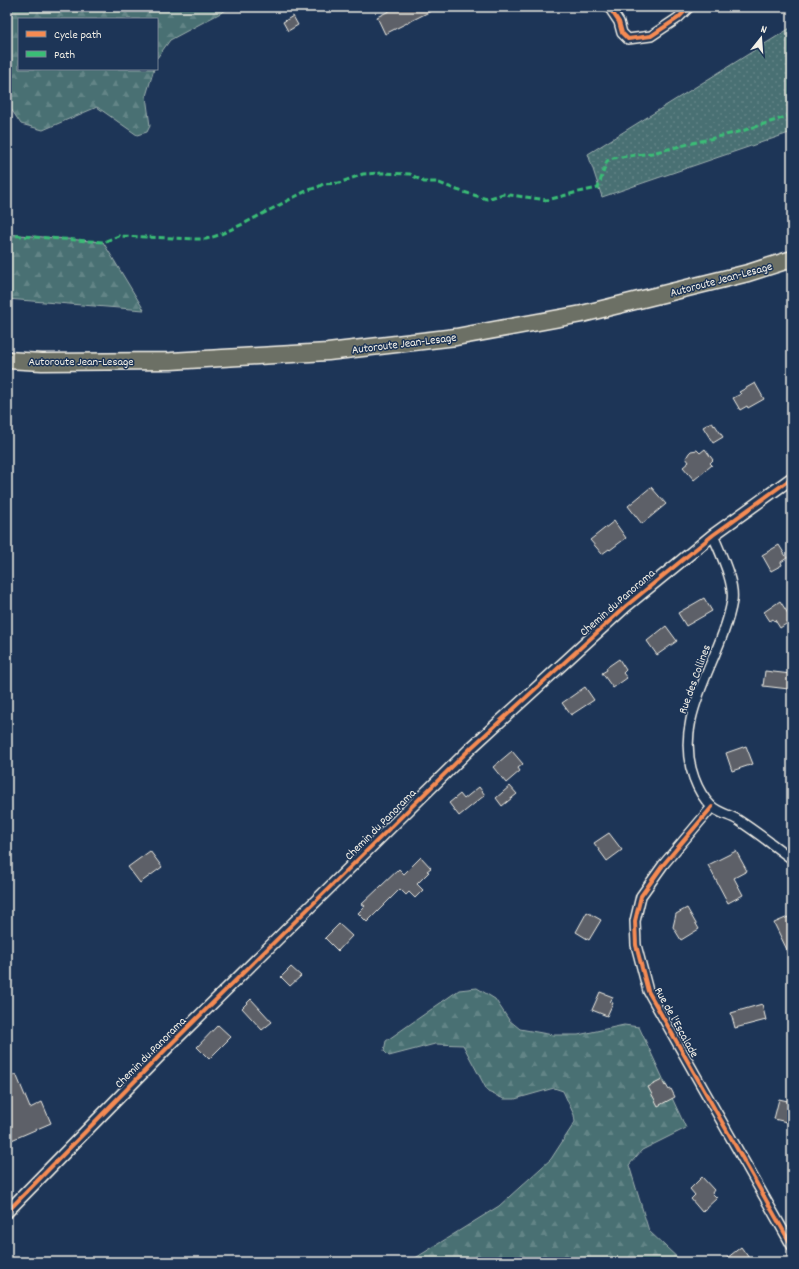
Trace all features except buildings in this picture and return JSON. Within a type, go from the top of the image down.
[{"type":"highway","name":"Autoroute Jean-Lesage","points":[[7,360],[42,362],[179,361],[328,352],[456,337],[582,314],[748,273],[792,259]]},
{"type":"street","points":[[609,7],[619,22],[622,32],[628,39],[651,36],[678,18],[689,7]]},
{"type":"street","name":"Chemin du Panorama","points":[[7,1212],[171,1044],[472,747],[626,606],[713,535],[792,478]]},
{"type":"street","name":"Rue des Collines","points":[[713,535],[731,581],[732,600],[718,649],[710,665],[691,718],[688,743],[691,769],[699,792],[712,807],[737,820],[792,859]]},
{"type":"street","name":"Rue de l'Escalade","points":[[712,807],[663,865],[641,896],[634,921],[636,945],[648,991],[792,1246]]},
{"type":"green space","points":[[7,7],[230,7],[170,40],[158,57],[158,18],[18,18],[18,70],[154,70],[146,96],[150,126],[147,132],[137,135],[97,107],[43,130],[21,124],[7,103]]},
{"type":"green space","points":[[792,27],[792,132],[602,197],[588,154]]},
{"type":"green space","points":[[7,234],[103,242],[144,310],[7,299]]},
{"type":"green space","points":[[477,988],[495,999],[509,1020],[520,1029],[553,1035],[578,1035],[624,1025],[639,1027],[686,1128],[642,1150],[629,1165],[649,1231],[682,1262],[409,1262],[499,1206],[551,1159],[575,1122],[574,1115],[563,1091],[554,1088],[515,1099],[504,1099],[488,1092],[463,1045],[435,1044],[389,1056],[384,1051],[386,1041],[459,990]]},
{"type":"marked path","points":[[7,235],[103,242],[119,236],[206,239],[219,235],[245,223],[306,191],[323,184],[339,183],[363,174],[410,174],[424,182],[437,182],[487,199],[503,194],[547,200],[598,188],[607,161],[613,158],[652,153],[742,131],[792,115]]},
{"type":"cycle path","points":[[609,7],[619,22],[622,33],[628,39],[651,36],[678,18],[689,7]]},
{"type":"cycle path","points":[[7,1212],[171,1044],[472,747],[626,606],[713,535],[792,478]]},
{"type":"cycle path","points":[[712,807],[663,865],[641,896],[635,921],[636,945],[648,991],[792,1246]]}]
